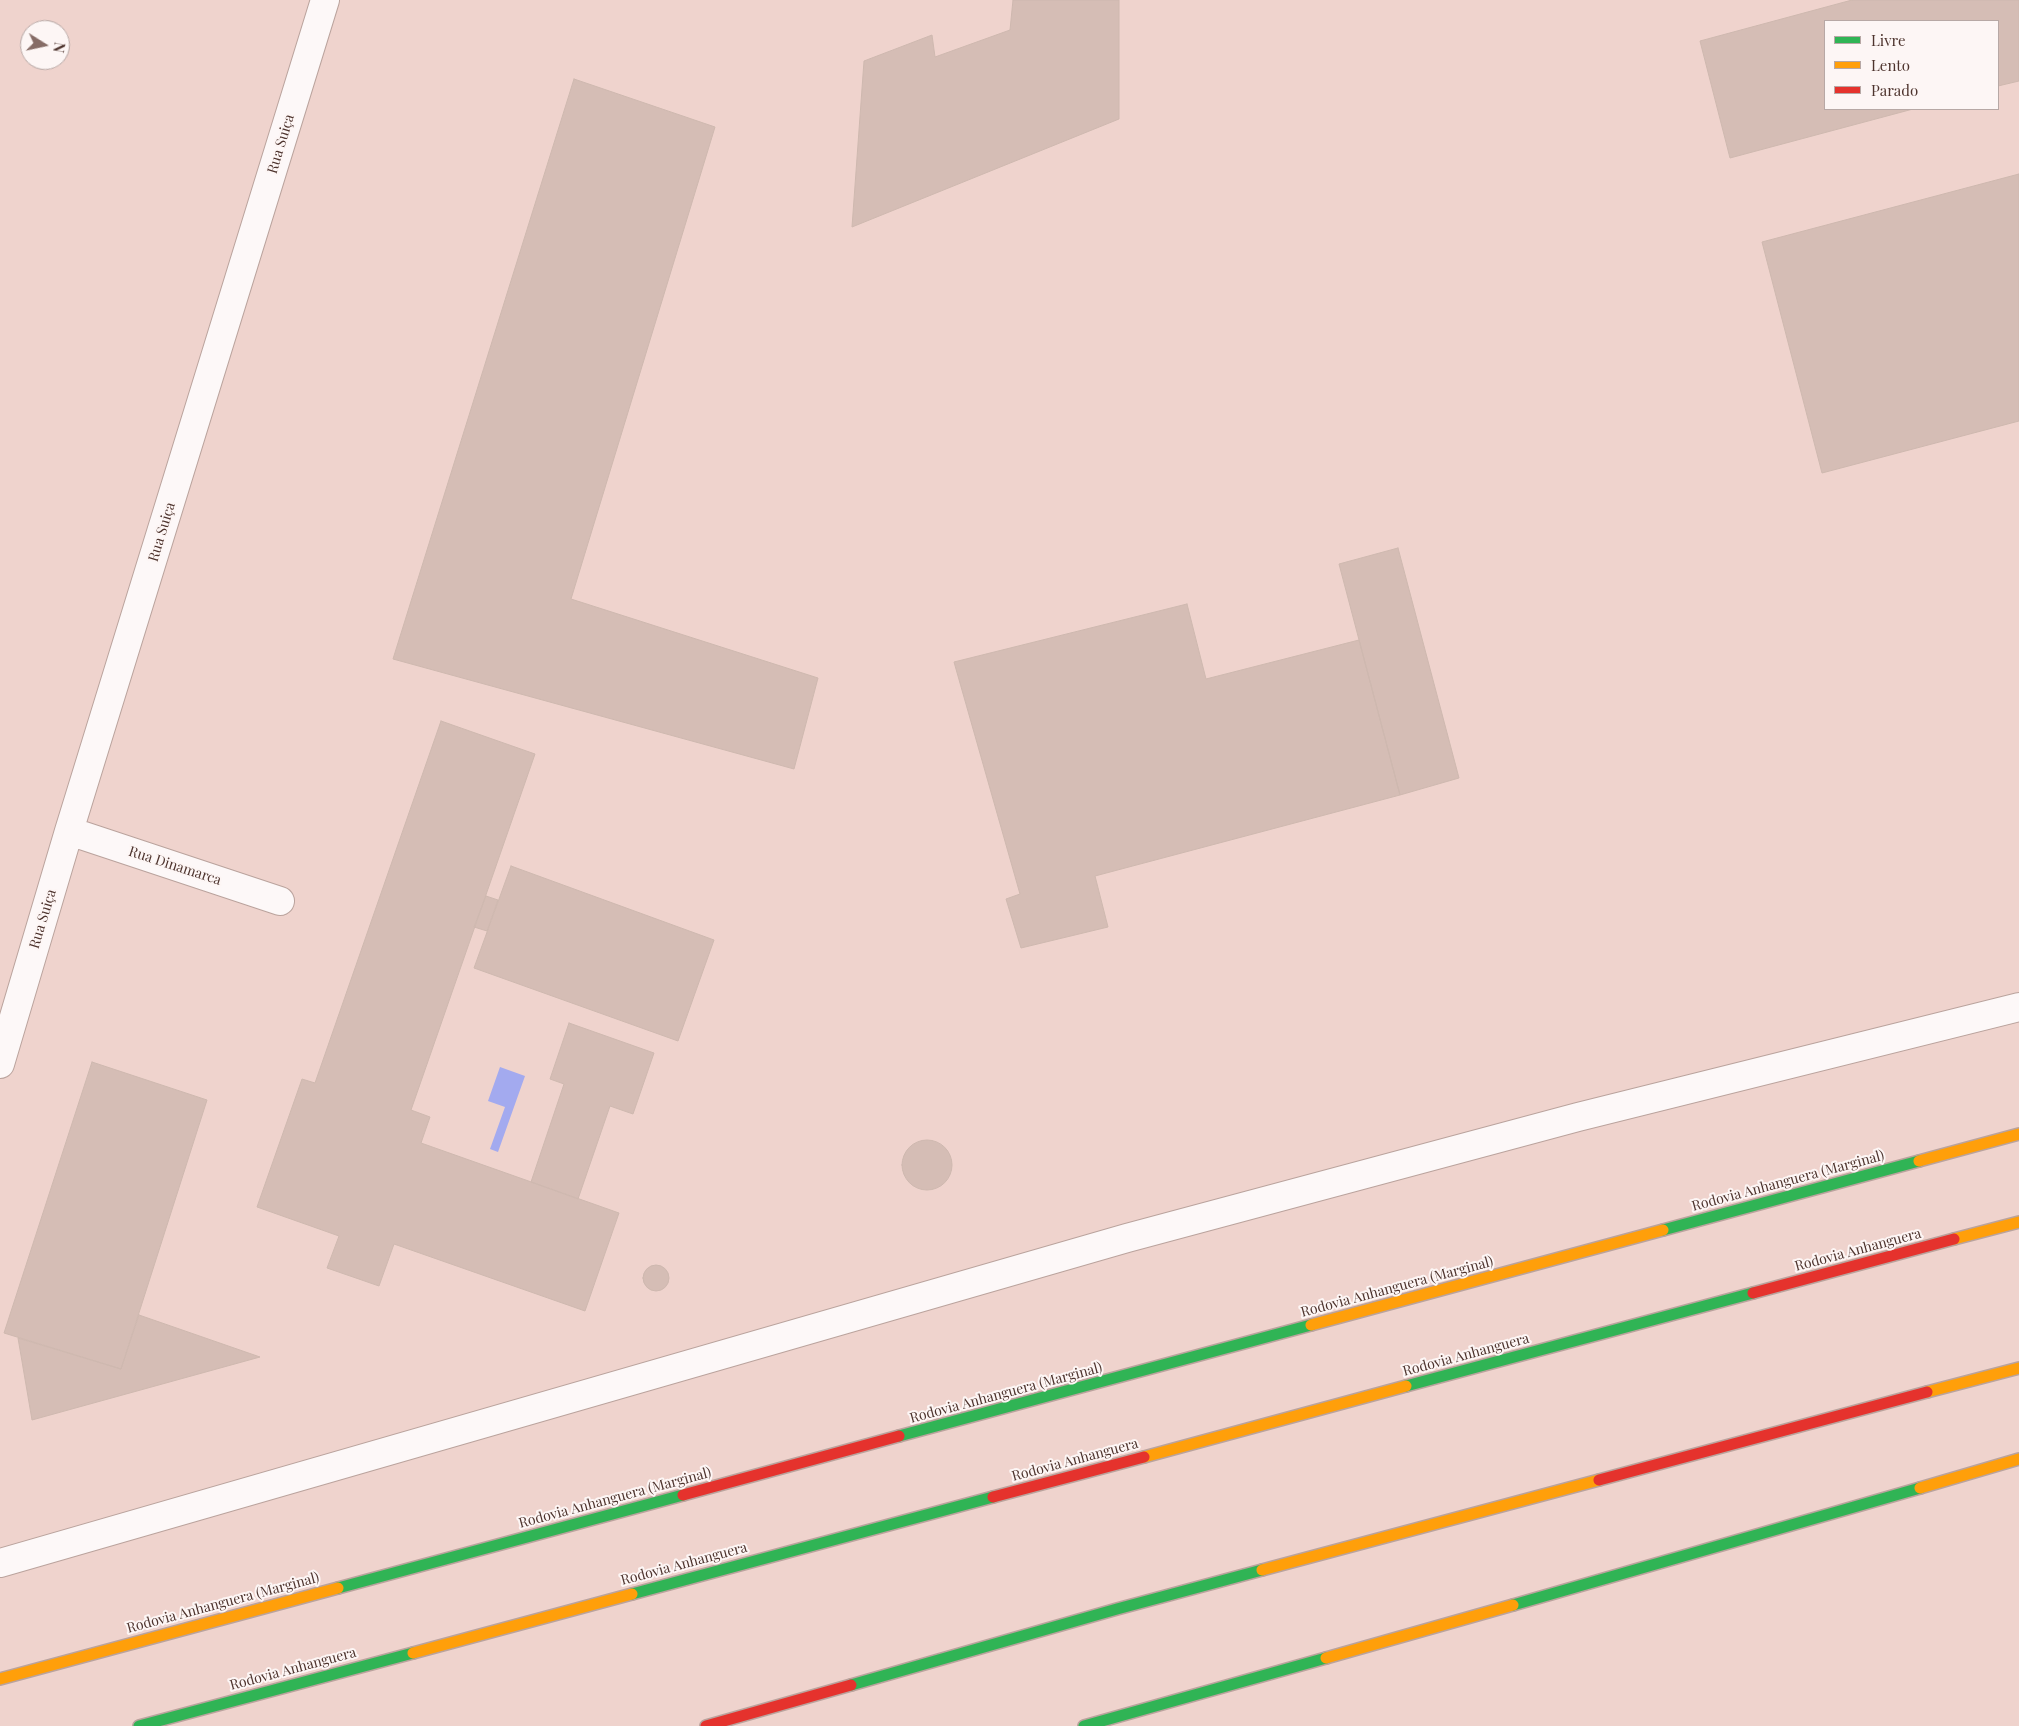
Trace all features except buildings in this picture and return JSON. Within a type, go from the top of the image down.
[{"type":"highway","name":"Rodovia Anhanguera (Marginal)","points":[[0,1679],[2019,1134]]},
{"type":"highway","name":"Rodovia Anhanguera","points":[[139,1726],[2019,1222]]},
{"type":"highway","points":[[706,1726],[1116,1609],[2019,1368]]},
{"type":"highway","points":[[1084,1726],[2019,1459]]},
{"type":"highway","points":[[1756,1535],[1941,1494]]},
{"type":"street","name":"Rua Suiça","points":[[0,1064],[325,0]]},
{"type":"street","name":"Rua Dinamarca","points":[[70,831],[280,901]]},
{"type":"street","points":[[0,1563],[1127,1238],[1578,1117],[2019,1006]]},
{"type":"water","points":[[500,1067],[525,1076],[498,1152],[490,1149],[505,1107],[488,1101]]},
{"type":"traffic: fast","points":[[1663,1230],[1919,1161]]},
{"type":"traffic: fast","points":[[1406,1386],[1753,1293]]},
{"type":"traffic: fast","points":[[899,1436],[1311,1325]]},
{"type":"traffic: fast","points":[[1513,1605],[1920,1488]]},
{"type":"traffic: fast","points":[[338,1588],[683,1495]]},
{"type":"traffic: fast","points":[[632,1594],[993,1497]]},
{"type":"traffic: fast","points":[[851,1685],[1117,1609],[1262,1570]]},
{"type":"traffic: fast","points":[[139,1726],[413,1653]]},
{"type":"traffic: fast","points":[[1084,1726],[1326,1658]]},
{"type":"traffic: slow","points":[[1919,1161],[2019,1134]]},
{"type":"traffic: slow","points":[[1954,1239],[2019,1222]]},
{"type":"traffic: slow","points":[[1311,1325],[1663,1230]]},
{"type":"traffic: slow","points":[[1927,1392],[2019,1368]]},
{"type":"traffic: slow","points":[[1144,1457],[1406,1386]]},
{"type":"traffic: slow","points":[[1920,1488],[2019,1459]]},
{"type":"traffic: slow","points":[[1262,1570],[1599,1480]]},
{"type":"traffic: slow","points":[[0,1679],[338,1588]]},
{"type":"traffic: slow","points":[[413,1653],[632,1594]]},
{"type":"traffic: slow","points":[[1326,1658],[1513,1605]]},
{"type":"traffic: jam","points":[[1753,1293],[1954,1239]]},
{"type":"traffic: jam","points":[[1599,1480],[1927,1392]]},
{"type":"traffic: jam","points":[[683,1495],[899,1436]]},
{"type":"traffic: jam","points":[[993,1497],[1144,1457]]},
{"type":"traffic: jam","points":[[706,1726],[851,1685]]}]
